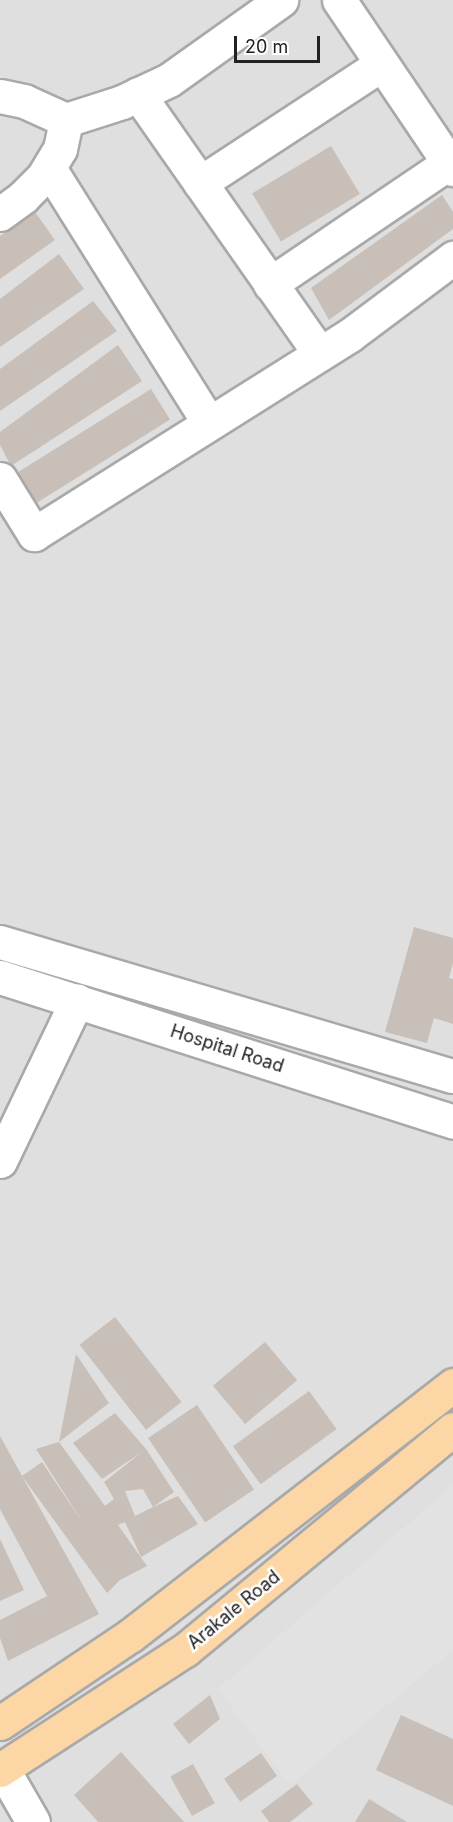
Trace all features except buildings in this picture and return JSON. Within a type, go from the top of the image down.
[{"type":"main road","points":[[0,1723],[131,1635],[453,1385]]},
{"type":"main road","name":"Arakale Road","points":[[1,1769],[184,1650],[453,1429]]},
{"type":"street","points":[[0,96],[24,101],[66,120],[170,80],[281,0]]},
{"type":"street","points":[[270,284],[451,166],[339,0]]},
{"type":"street","points":[[200,183],[382,64]]},
{"type":"street","points":[[138,94],[320,354]]},
{"type":"street","points":[[0,214],[23,197],[49,168],[60,149],[66,120]]},
{"type":"street","points":[[49,168],[209,423]]},
{"type":"street","points":[[0,479],[33,534],[350,335],[453,258]]},
{"type":"street","name":"Hospital Road","points":[[0,942],[453,1076]]},
{"type":"street","name":"Hospital Road","points":[[0,977],[453,1122]]},
{"type":"street","points":[[0,1161],[77,1000]]},
{"type":"street","points":[[1,1769],[33,1822]]},
{"type":"shaded area","points":[[0,0],[453,0],[453,1822],[0,1822]]},
{"type":"shaded area","points":[[453,1485],[453,1650],[290,1785],[218,1689]]}]
